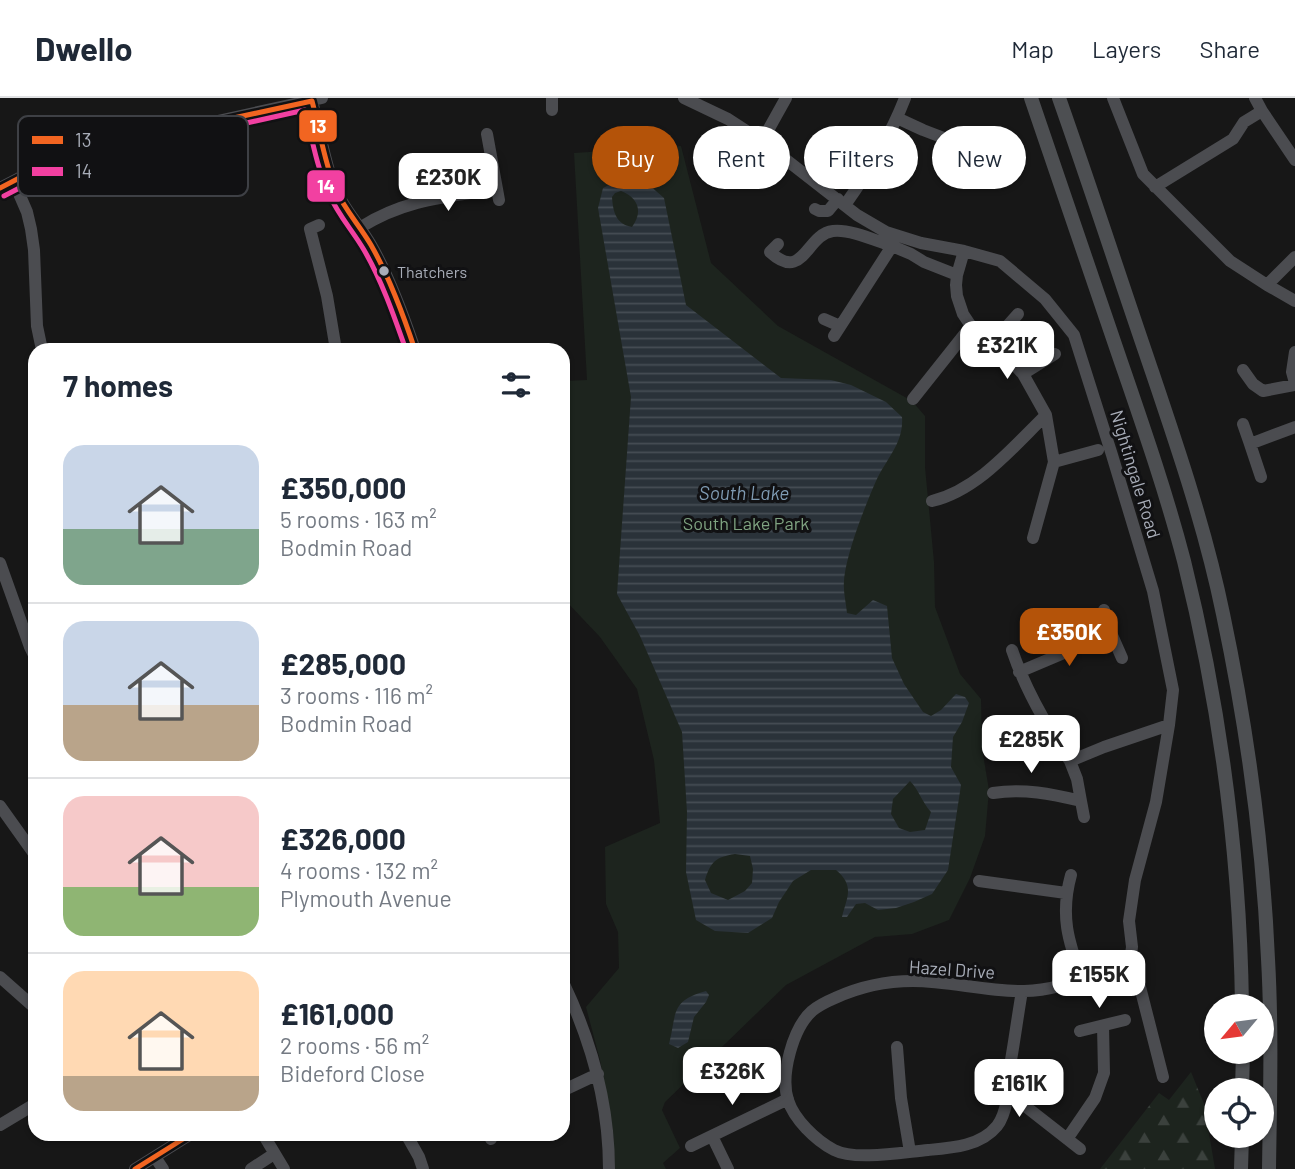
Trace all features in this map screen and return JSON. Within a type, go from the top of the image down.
[{"type":"main road","points":[[1031,98],[1148,440],[1192,596],[1216,717],[1229,808],[1240,933],[1242,994]]},
{"type":"main road","points":[[1059,98],[1175,438],[1223,612],[1248,748],[1264,892],[1269,988],[1269,1169]]},
{"type":"main road","points":[[1241,1169],[1242,1148]]},
{"type":"street","name":"Nightingale Road","points":[[684,98],[739,126]]},
{"type":"street","points":[[815,209],[819,212],[828,211],[841,202],[865,177],[905,98]]},
{"type":"street","points":[[1113,98],[1143,174],[1230,261],[1295,301]]},
{"type":"street","points":[[1255,98],[1295,160]]},
{"type":"street","points":[[772,126],[790,99]]},
{"type":"street","points":[[239,116],[317,100],[328,167],[340,198],[360,227],[388,280],[412,343]]},
{"type":"street","points":[[1156,187],[1233,139],[1244,122],[1262,111]]},
{"type":"street","points":[[897,118],[932,133]]},
{"type":"street","points":[[360,227],[407,204],[437,198],[498,194],[487,134]]},
{"type":"street","name":"Nightingale Road","points":[[790,163],[857,215],[886,232],[1000,261],[1045,299],[1074,335],[1153,591],[1173,690],[1156,802],[1135,880],[1129,922],[1132,947],[1126,962]]},
{"type":"street","points":[[0,188],[18,180]]},
{"type":"street","points":[[14,182],[18,191]]},
{"type":"street","points":[[20,196],[27,212],[34,250],[37,326],[41,343]]},
{"type":"street","points":[[320,226],[310,229],[327,296],[335,343]]},
{"type":"street","points":[[770,252],[776,258],[788,262],[800,260],[822,235],[833,231],[892,246],[957,275]]},
{"type":"street","points":[[824,319],[837,331],[892,246]]},
{"type":"street","points":[[964,251],[957,275],[957,296],[963,314],[971,326],[993,342],[1023,374],[1046,415],[1054,462],[1032,538]]},
{"type":"street","points":[[1267,285],[1295,257]]},
{"type":"street","points":[[993,342],[1018,314]]},
{"type":"street","points":[[920,396],[971,326]]},
{"type":"street","points":[[1243,370],[1262,396],[1295,384],[1292,372],[1295,352]]},
{"type":"street","points":[[1023,374],[1055,354]]},
{"type":"street","points":[[940,503],[978,479],[1046,415]]},
{"type":"street","points":[[1243,424],[1261,477]]},
{"type":"street","points":[[1250,444],[1295,427]]},
{"type":"street","points":[[1054,462],[1098,450]]},
{"type":"street","points":[[0,563],[28,641]]},
{"type":"street","points":[[1104,610],[1122,657]]},
{"type":"street","points":[[1019,672],[1111,632]]},
{"type":"street","points":[[1012,650],[1019,672],[1070,761],[1077,779],[1084,817]]},
{"type":"street","points":[[1070,761],[1169,725]]},
{"type":"street","points":[[1000,788],[1051,793],[1081,801]]},
{"type":"street","points":[[0,806],[28,845]]},
{"type":"street","points":[[1071,875],[1065,909],[1069,944],[1082,979]]},
{"type":"street","points":[[985,886],[1066,893]]},
{"type":"street","points":[[1126,962],[1136,974],[1139,983],[1163,1077]]},
{"type":"street","name":"Hazel Drive","points":[[788,1099],[786,1068],[793,1038],[812,1011],[836,997],[870,985],[911,981],[1022,991],[1045,990],[1121,966],[1126,962]]},
{"type":"street","points":[[0,977],[28,1002]]},
{"type":"street","points":[[691,1146],[788,1099],[798,1119],[812,1133],[834,1150],[855,1155],[910,1152],[976,1142],[998,1125],[1007,1097],[1022,991]]},
{"type":"street","points":[[570,998],[597,1074],[608,1129],[609,1169]]},
{"type":"street","points":[[1080,1031],[1125,1020]]},
{"type":"street","points":[[1067,1139],[1095,1098],[1104,1073],[1103,1026]]},
{"type":"street","points":[[893,1055],[910,1152]]},
{"type":"street","points":[[570,1087],[597,1074]]},
{"type":"street","points":[[1007,1097],[1016,1100],[1080,1149]]},
{"type":"street","points":[[0,1125],[28,1108]]},
{"type":"street","points":[[712,1136],[728,1169]]},
{"type":"street","points":[[135,1169],[180,1141]]},
{"type":"street","points":[[267,1141],[284,1169]]},
{"type":"street","points":[[407,1141],[419,1157],[423,1169]]},
{"type":"street","points":[[251,1169],[274,1154]]},
{"type":"street","points":[[155,1157],[163,1169]]},
{"type":"green space","name":"South Lake Park","points":[[681,146],[711,263],[778,326],[912,401],[925,416],[925,467],[934,562],[935,607],[960,674],[981,699],[982,748],[989,790],[985,836],[970,878],[949,920],[912,934],[875,937],[786,985],[665,1102],[662,1110],[680,1148],[663,1163],[666,1169],[615,1169],[613,1130],[600,1060],[586,1007],[619,968],[618,932],[606,904],[605,847],[660,823],[654,760],[637,689],[600,637],[570,605],[570,381],[587,380],[574,153],[592,152],[592,189],[679,189]]},
{"type":"green space","points":[[1191,1072],[1204,1104],[1204,1148],[1211,1148],[1215,1169],[1100,1169],[1159,1093],[1169,1100]]},
{"type":"water","name":"South Lake","points":[[603,189],[654,189],[664,198],[686,305],[781,378],[831,380],[851,385],[886,402],[902,417],[897,443],[876,481],[857,530],[845,570],[844,589],[847,613],[856,615],[873,600],[887,606],[892,658],[904,684],[923,712],[931,716],[941,710],[956,694],[965,697],[969,703],[953,737],[951,767],[961,785],[948,870],[932,894],[896,908],[878,910],[865,903],[856,904],[847,917],[842,917],[848,892],[846,881],[836,870],[811,870],[793,881],[772,918],[748,933],[715,931],[696,920],[686,872],[687,812],[682,732],[640,636],[617,594],[631,397],[598,208]],"holes":[[[621,191],[632,197],[638,211],[632,227],[619,220],[612,197]],[[910,781],[931,812],[925,830],[910,832],[899,828],[891,814],[893,799]],[[735,854],[750,856],[752,883],[745,891],[728,900],[711,893],[705,880],[715,861]]]},
{"type":"water","points":[[706,991],[709,995],[694,1017],[688,1042],[678,1048],[669,1044],[675,1016],[681,1004],[686,999]]},
{"type":"transit line","name":"13","points":[[243,116],[312,101],[336,190],[384,270],[413,343]]},
{"type":"transit line","name":"14","points":[[248,123],[305,110],[325,184],[376,274],[403,343]]},
{"type":"transit line","name":"13","points":[[0,188],[18,179]]},
{"type":"transit line","name":"14","points":[[4,196],[18,189]]},
{"type":"transit line","name":"13","points":[[135,1169],[180,1141]]},
{"type":"place","name":"Thatchers","points":[[384,271]]}]
